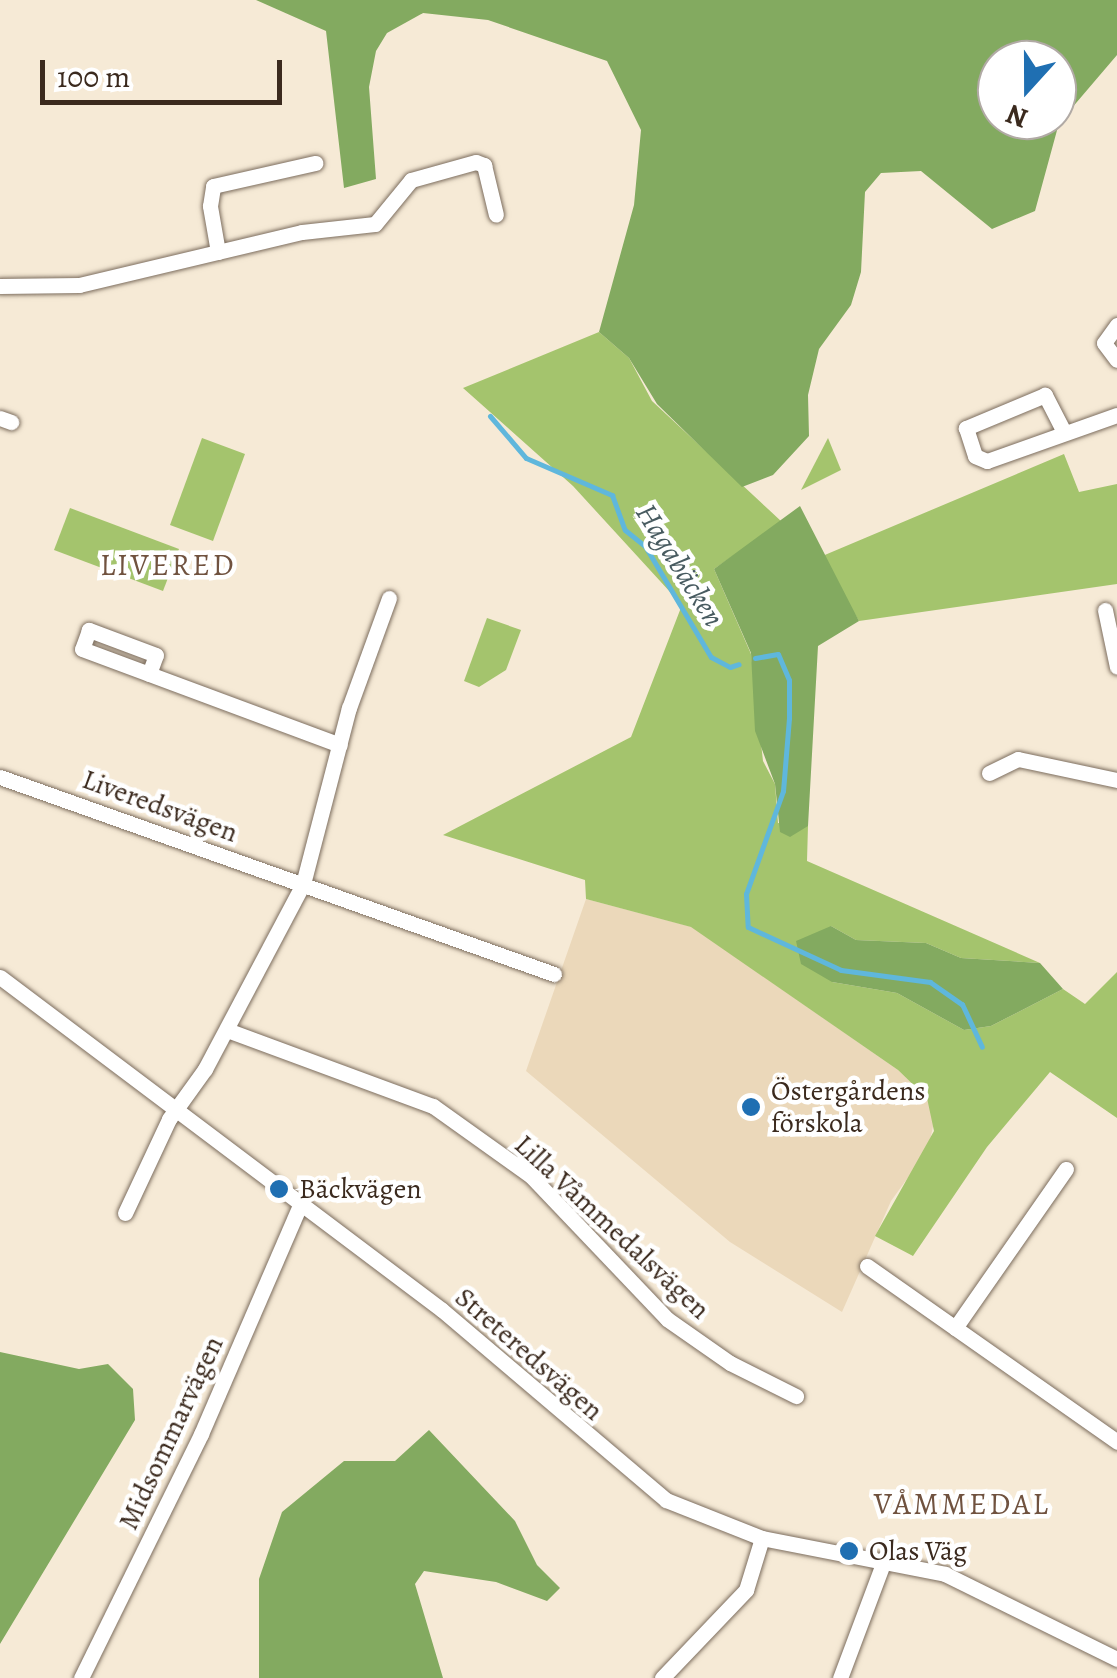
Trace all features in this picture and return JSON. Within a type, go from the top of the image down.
[{"type":"street","points":[[0,286],[78,285],[342,225],[374,224],[411,180],[476,162],[484,165],[496,216]]},
{"type":"street","points":[[218,252],[210,206],[213,186],[316,163]]},
{"type":"street","points":[[1117,325],[1104,344],[1117,360]]},
{"type":"street","points":[[1064,432],[1044,395],[966,428],[980,461],[1117,415]]},
{"type":"street","points":[[124,1213],[177,1108],[227,1030],[303,884],[340,745],[389,598]]},
{"type":"street","points":[[1104,610],[1117,667]]},
{"type":"street","points":[[149,674],[340,745]]},
{"type":"street","points":[[989,773],[1018,760],[1117,780]]},
{"type":"street","name":"Liveredsvägen","points":[[0,777],[303,884]]},
{"type":"street","points":[[303,884],[554,974]]},
{"type":"street","name":"Streteredsvägen","points":[[0,977],[442,1310],[636,1480],[686,1511],[762,1538],[885,1558],[971,1583],[1117,1659]]},
{"type":"street","name":"Lilla Våmmedalsvägen","points":[[227,1030],[433,1106],[531,1176],[667,1319],[730,1363],[796,1396]]},
{"type":"street","points":[[954,1328],[1066,1169]]},
{"type":"street","name":"Midsommarvägen","points":[[81,1678],[201,1434],[300,1206]]},
{"type":"street","points":[[868,1266],[1116,1439]]},
{"type":"street","points":[[662,1678],[746,1590],[762,1538]]},
{"type":"street","points":[[840,1678],[885,1558]]},
{"type":"shaded area","name":"Östergårdens förskola","points":[[586,899],[692,927],[898,1070],[927,1098],[935,1117],[928,1150],[891,1201],[842,1312],[730,1242],[526,1071]]},
{"type":"green space","points":[[256,0],[1117,0],[1117,55],[1077,102],[1077,40],[977,40],[977,140],[1054,140],[1035,211],[992,229],[921,171],[881,173],[865,192],[861,272],[851,305],[819,349],[808,395],[809,436],[773,475],[742,487],[657,404],[629,358],[599,332],[634,205],[641,130],[607,61],[488,20],[423,13],[387,33],[376,51],[369,87],[376,179],[344,188],[326,31]]},
{"type":"green space","points":[[599,332],[629,358],[652,401],[782,522],[714,569],[751,654],[763,761],[775,784],[778,823],[808,826],[807,861],[1040,963],[961,958],[926,943],[856,940],[831,926],[832,982],[897,993],[964,1030],[991,1026],[1063,989],[1085,1004],[1117,972],[1117,1118],[1050,1072],[987,1147],[913,1256],[875,1236],[934,1131],[927,1098],[898,1070],[691,927],[586,899],[585,880],[443,835],[631,737],[682,605],[573,486],[463,388]]},
{"type":"green space","points":[[202,438],[245,454],[213,541],[170,525]]},
{"type":"green space","points":[[828,438],[841,470],[801,490]]},
{"type":"green space","points":[[1064,454],[1079,492],[1117,484],[1117,584],[859,621],[820,557]]},
{"type":"green space","points":[[800,506],[859,621],[818,646],[808,826],[790,837],[780,832],[775,784],[755,731],[751,653],[714,569]]},
{"type":"green space","points":[[70,508],[179,549],[163,591],[54,550]]},
{"type":"green space","points":[[487,618],[521,630],[506,670],[479,687],[464,681]]},
{"type":"green space","points":[[831,926],[856,940],[926,943],[961,958],[1040,963],[1063,989],[991,1026],[964,1030],[897,993],[832,982],[801,964],[796,941]]},
{"type":"green space","points":[[0,1352],[79,1369],[108,1364],[133,1389],[135,1420],[0,1644]]},
{"type":"green space","points":[[429,1430],[515,1521],[537,1565],[560,1588],[547,1601],[496,1582],[424,1571],[415,1584],[443,1678],[259,1678],[259,1579],[282,1512],[344,1461],[395,1461]]},
{"type":"waterway","name":"Hagabäcken","points":[[490,416],[526,458],[612,495],[625,530],[645,546],[711,657],[730,667],[739,664]]},
{"type":"waterway","name":"Hagabäcken","points":[[755,658],[778,654],[789,680],[789,718],[783,791],[746,894],[748,927],[841,970],[930,982],[962,1004],[982,1047]]},
{"type":"place","name":"Östergårdens förskola","points":[[751,1107]]},
{"type":"place","name":"Bäckvägen","points":[[279,1189]]},
{"type":"place","name":"Olas Väg","points":[[849,1551]]},
{"type":"district","name":"LIVERED","points":[[168,565]]},
{"type":"district","name":"VÅMMEDAL","points":[[962,1504]]}]
